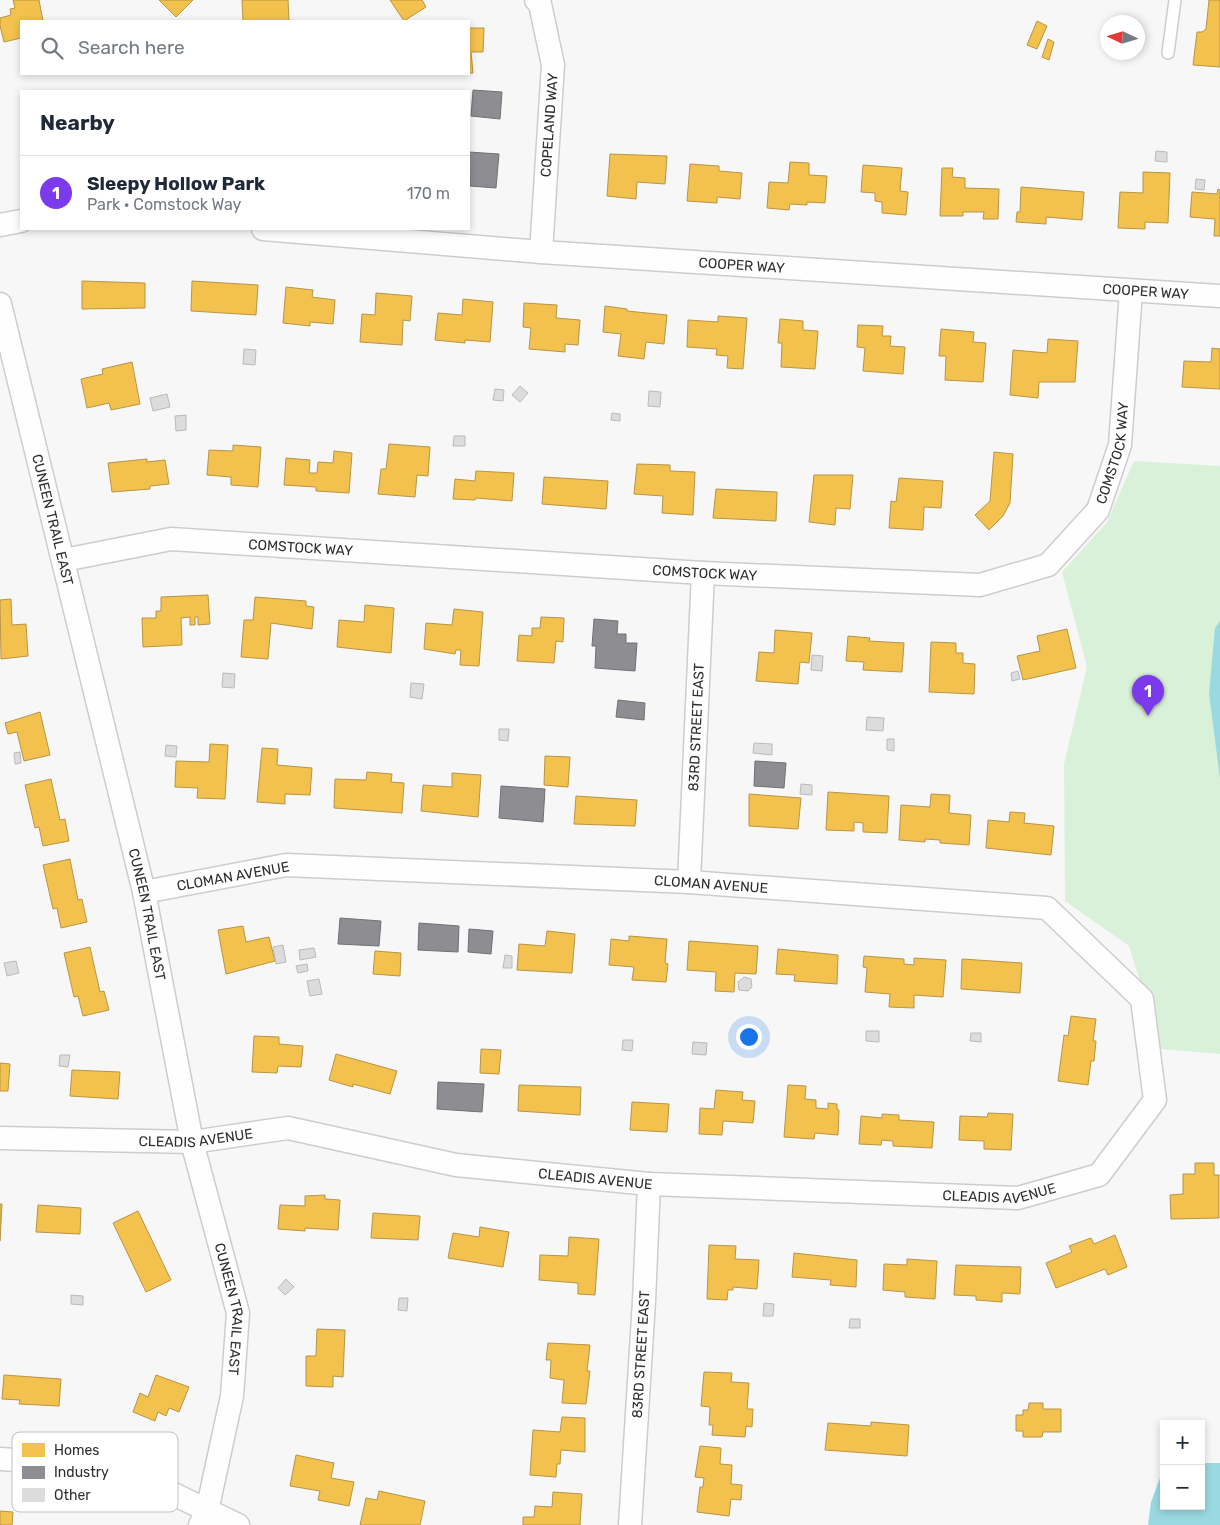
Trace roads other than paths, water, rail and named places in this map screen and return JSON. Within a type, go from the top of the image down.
[{"type":"street","name":"COPELAND WAY","points":[[536,0],[540,4],[553,64],[541,252]]},
{"type":"street","points":[[0,225],[20,221]]},
{"type":"street","name":"COOPER WAY","points":[[276,230],[541,252],[1220,296]]},
{"type":"street","name":"COMSTOCK WAY","points":[[64,560],[171,539],[702,573],[980,585],[1048,565],[1098,510],[1120,445],[1131,291]]},
{"type":"street","name":"CUNEEN TRAIL EAST","points":[[0,304],[144,892],[192,1142],[238,1313],[232,1396],[203,1518]]},
{"type":"street","name":"83RD STREET EAST","points":[[689,882],[702,573]]},
{"type":"street","name":"CLOMAN AVENUE","points":[[144,892],[286,864],[689,882],[1047,908],[1142,998],[1155,1100]]},
{"type":"street","name":"CLEADIS AVENUE","points":[[0,1138],[192,1142],[288,1128],[456,1166],[649,1184],[1018,1198],[1099,1175],[1155,1100]]},
{"type":"street","name":"83RD STREET EAST","points":[[630,1525],[644,1301],[649,1184]]},
{"type":"street","points":[[178,1502],[203,1518],[238,1525]]},
{"type":"lane","points":[[1168,53],[1175,0]]},
{"type":"water","points":[[1220,621],[1220,778],[1209,694],[1215,628]]},
{"type":"water","points":[[1205,1463],[1220,1463],[1220,1525],[1148,1525],[1151,1502],[1160,1478],[1160,1510],[1205,1510]]},
{"type":"place","name":"Sleepy Hollow Park","points":[[1148,716]]}]
